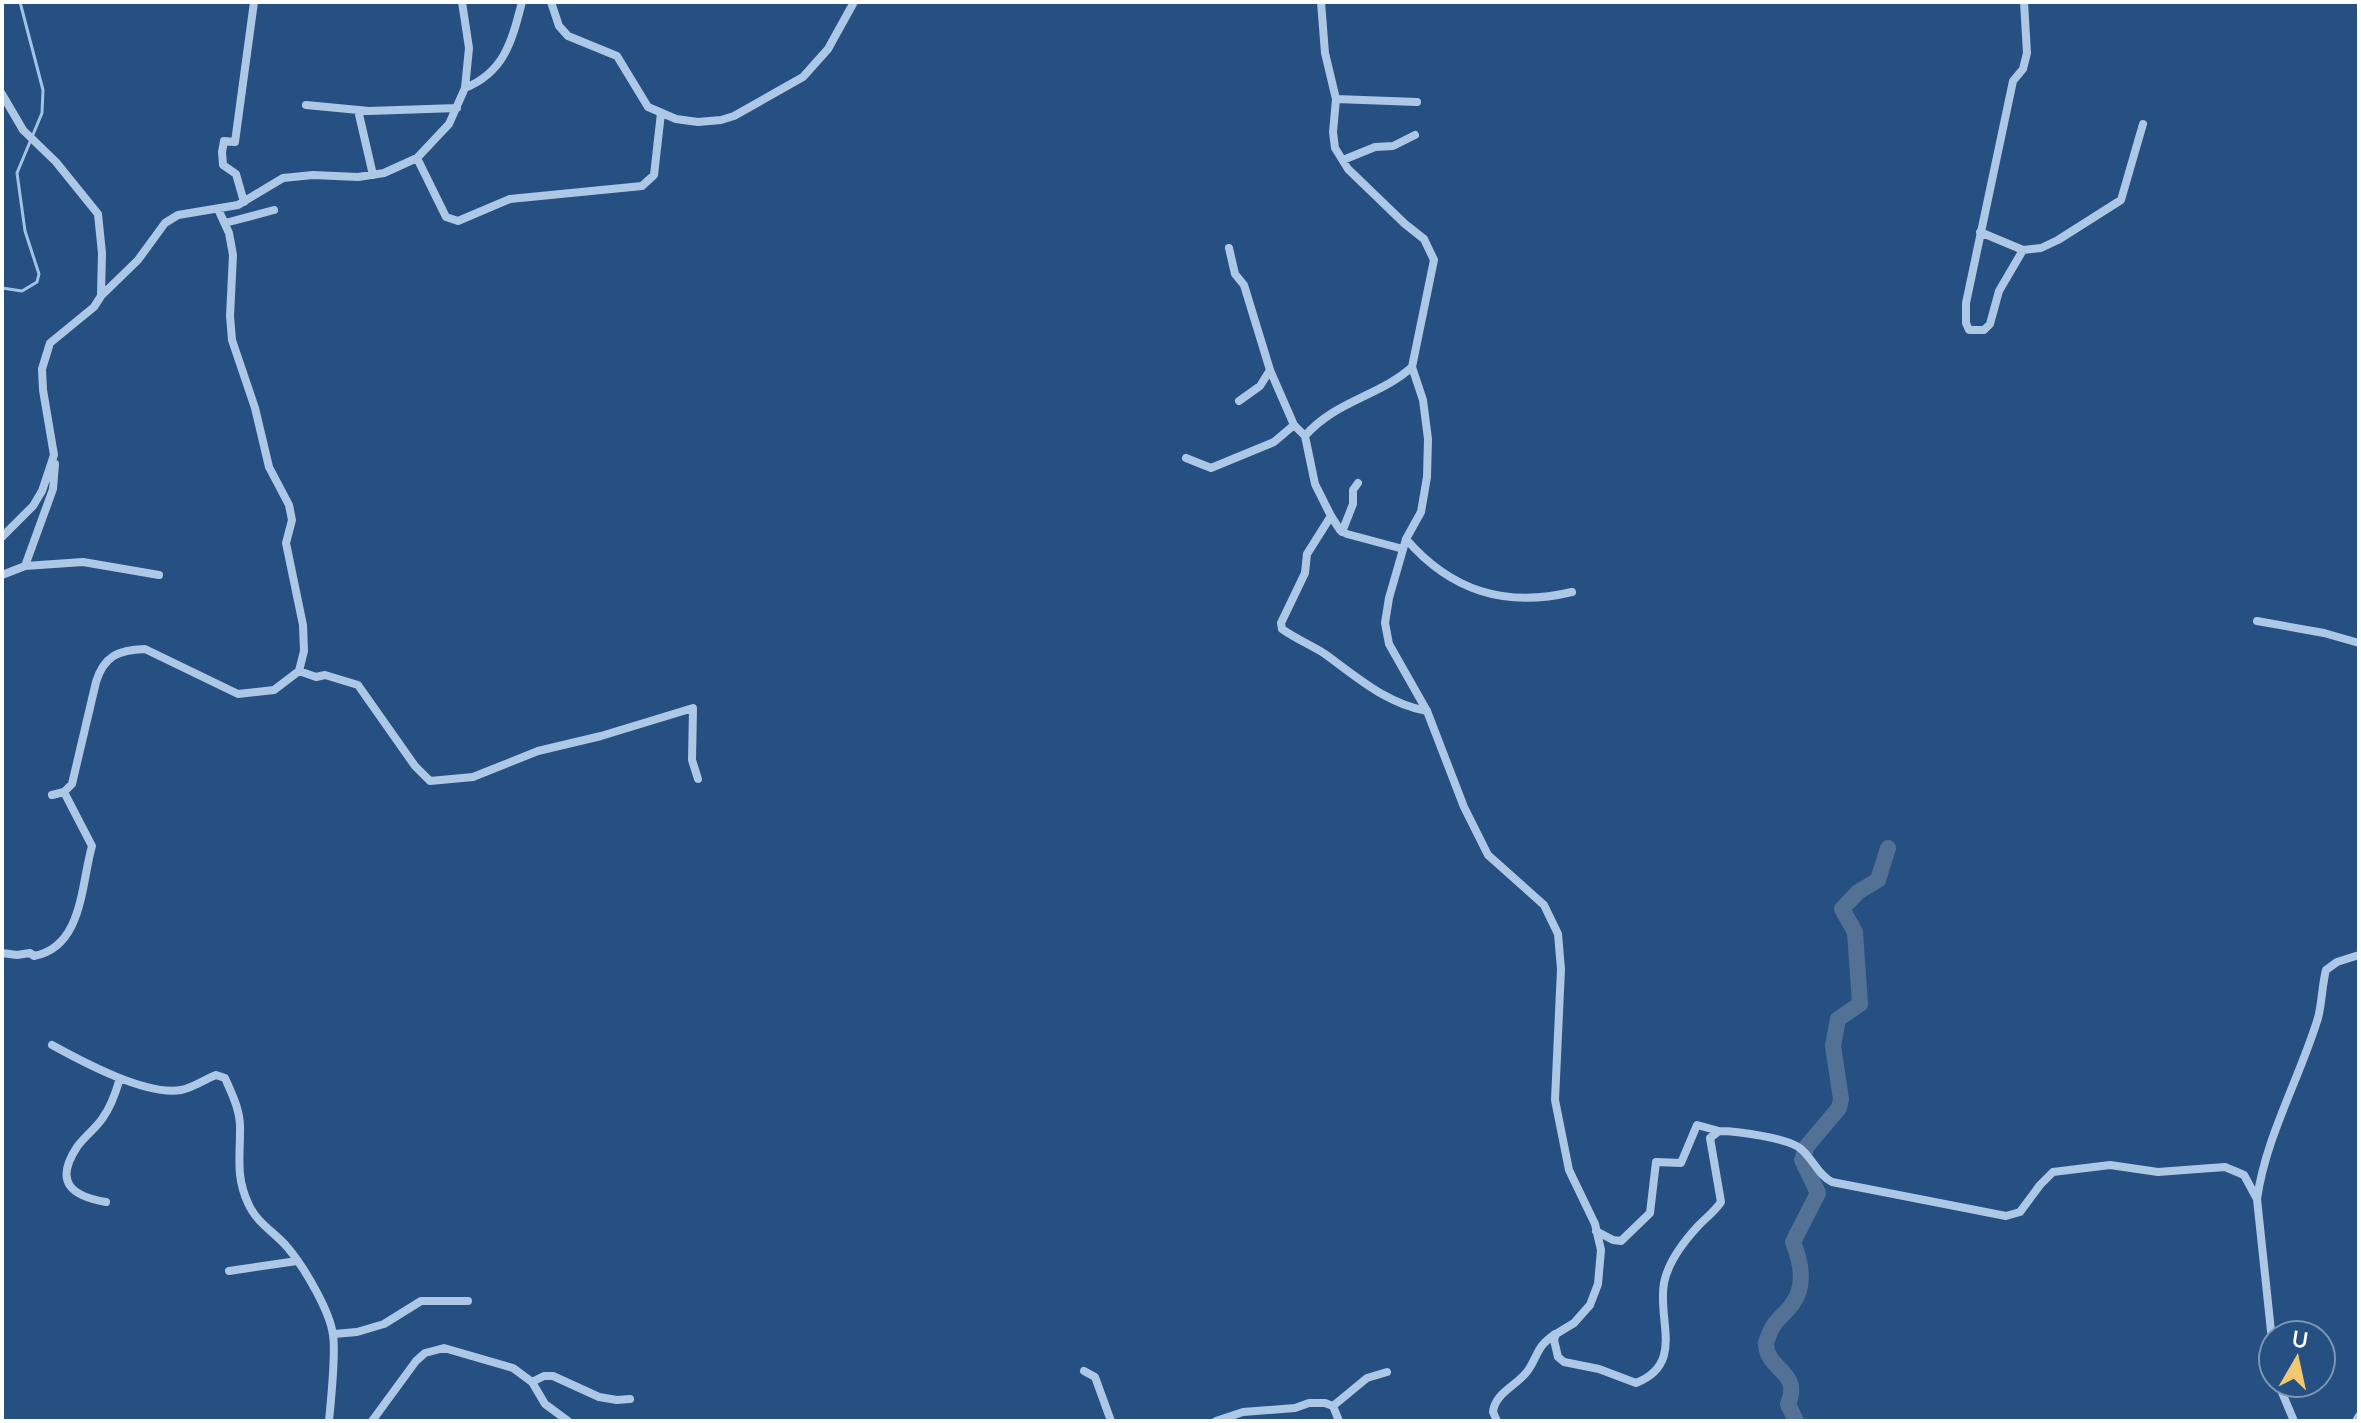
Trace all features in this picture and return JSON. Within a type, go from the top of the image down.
[{"type":"street","points":[[244,202],[236,174],[223,165],[222,152],[224,141],[235,142],[254,2]]},
{"type":"street","points":[[25,566],[53,489],[54,455],[42,369],[50,343],[94,307],[101,296],[138,260],[165,223],[190,212],[244,202],[283,178],[373,175],[417,158],[449,124],[465,88],[469,48],[462,2]]},
{"type":"street","points":[[465,88],[479,83],[492,72],[512,43],[522,2]]},
{"type":"street","points":[[551,2],[559,26],[568,36],[617,56],[648,107],[698,122],[734,116],[803,77],[828,49],[854,2]]},
{"type":"street","points":[[1321,2],[1325,53],[1336,99],[1335,148],[1405,224],[1424,239],[1434,260],[1412,367],[1423,400],[1428,455],[1421,512],[1406,539],[1389,598],[1386,630],[1389,644],[1427,711],[1464,807],[1488,855],[1544,905],[1558,934],[1561,969],[1555,1100],[1569,1170],[1595,1224],[1601,1250],[1598,1284],[1590,1305],[1574,1323],[1537,1349],[1528,1370],[1496,1401],[1493,1412],[1497,1421]]},
{"type":"street","points":[[2023,250],[1999,291],[1990,324],[1984,330],[1969,330],[1966,303],[1980,232],[2013,81],[2023,69],[2027,53],[2024,2]]},
{"type":"street","points":[[2,94],[23,130],[56,162],[98,214],[102,253],[101,296]]},
{"type":"street","points":[[1336,99],[1417,102]]},
{"type":"street","points":[[306,105],[358,110],[457,108]]},
{"type":"street","points":[[358,110],[373,175]]},
{"type":"street","points":[[417,158],[446,217],[458,221],[510,199],[545,193],[642,186],[654,175],[661,113]]},
{"type":"street","points":[[1980,232],[2023,250],[2041,248],[2121,200],[2143,124]]},
{"type":"street","points":[[1343,160],[1375,147],[1393,146],[1415,135]]},
{"type":"street","points":[[52,795],[64,792],[72,784],[101,665],[109,658],[145,649],[238,694],[274,690],[299,671],[304,651],[303,625],[286,543],[292,520],[289,505],[269,467],[255,408],[232,340],[233,255],[218,209]]},
{"type":"street","points":[[225,223],[274,210]]},
{"type":"street","points":[[1229,248],[1235,274],[1244,285],[1270,370],[1294,425],[1305,436],[1315,484],[1331,516],[1342,532],[1403,549]]},
{"type":"street","points":[[1305,436],[1314,425],[1335,410],[1397,380],[1412,367]]},
{"type":"street","points":[[1239,401],[1260,386],[1270,370]]},
{"type":"street","points":[[1186,458],[1211,468],[1274,442],[1294,425]]},
{"type":"street","points":[[2,537],[33,506],[42,491],[54,455]]},
{"type":"street","points":[[1342,532],[1353,504],[1353,490],[1358,483]]},
{"type":"street","points":[[1331,516],[1307,554],[1305,573],[1281,623],[1282,629],[1318,650],[1375,691],[1407,708],[1427,711]]},
{"type":"street","points":[[1406,539],[1426,562],[1488,593],[1526,598],[1572,592]]},
{"type":"street","points":[[2,575],[25,566],[83,562],[159,575]]},
{"type":"street","points":[[2257,621],[2359,643]]},
{"type":"street","points":[[299,671],[358,685],[415,766],[430,781],[473,777],[538,751],[693,708],[692,760],[698,779]]},
{"type":"street","points":[[2,953],[48,954],[73,927],[86,884],[92,846],[64,792]]},
{"type":"street","points":[[2270,1319],[2257,1199],[2259,1178],[2318,1016],[2326,970],[2337,962],[2359,955]]},
{"type":"street","points":[[52,1045],[104,1073],[150,1087],[180,1091],[216,1075],[225,1078],[237,1105],[241,1130],[237,1166],[247,1202],[258,1221],[288,1247],[322,1304],[334,1334],[329,1421]]},
{"type":"street","points":[[106,1202],[80,1196],[68,1186],[67,1173],[76,1148],[102,1120],[120,1078]]},
{"type":"street","points":[[1595,1231],[1621,1241],[1650,1213],[1656,1162],[1675,1164],[1683,1161],[1697,1125],[1793,1144],[1832,1182],[2006,1216],[2020,1212],[2053,1172],[2110,1165],[2158,1172],[2225,1167],[2244,1175],[2257,1199]]},
{"type":"street","points":[[1556,1334],[1554,1340],[1558,1357],[1564,1362],[1599,1369],[1636,1383],[1660,1365],[1664,1360],[1666,1338],[1664,1284],[1673,1260],[1686,1241],[1721,1202],[1710,1138],[1719,1131]]},
{"type":"street","points":[[229,1271],[297,1261]]},
{"type":"street","points":[[334,1334],[357,1332],[384,1324],[421,1301],[468,1301]]},
{"type":"street","points":[[372,1421],[416,1361],[435,1349],[454,1349],[513,1368],[532,1382],[545,1404],[568,1421]]},
{"type":"street","points":[[1084,1371],[1095,1377],[1111,1421]]},
{"type":"street","points":[[1333,1406],[1367,1378],[1387,1372]]},
{"type":"street","points":[[532,1382],[544,1376],[553,1376],[599,1397],[630,1399]]},
{"type":"street","points":[[2285,1399],[2294,1421]]},
{"type":"street","points":[[1216,1421],[1243,1412],[1295,1408],[1309,1403],[1333,1406],[1339,1421]]},
{"type":"waterway","points":[[2,288],[22,291],[37,282],[39,274],[25,231],[17,173],[42,113],[43,90],[20,2]]},
{"type":"waterway","points":[[1796,1421],[1788,1404],[1791,1384],[1772,1360],[1766,1343],[1772,1327],[1793,1303],[1800,1289],[1800,1265],[1793,1242],[1818,1193],[1802,1160],[1807,1146],[1839,1108],[1841,1099],[1833,1046],[1838,1019],[1860,1004],[1855,932],[1842,909],[1858,892],[1878,880],[1888,848]]}]
